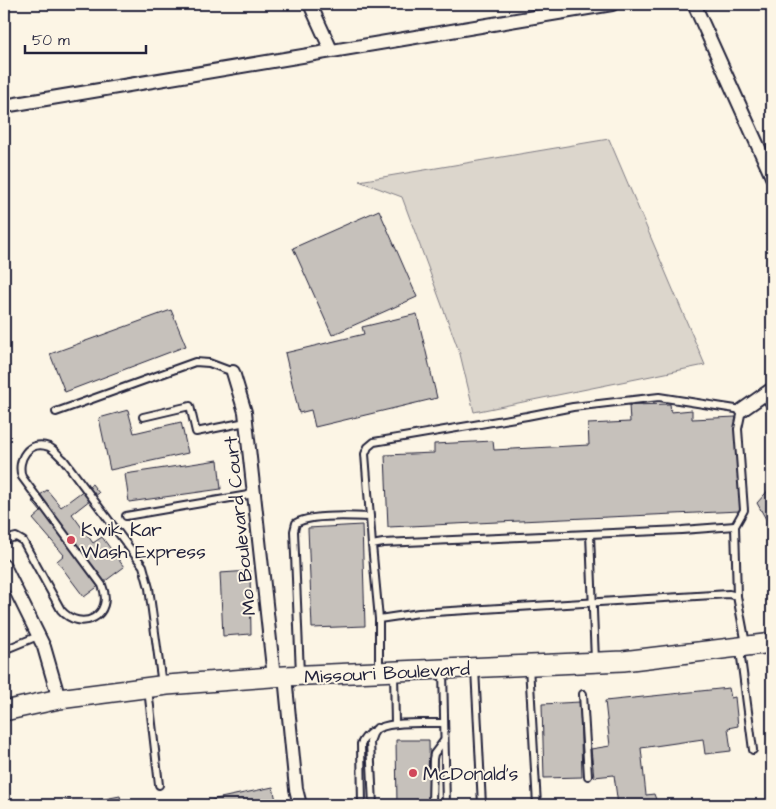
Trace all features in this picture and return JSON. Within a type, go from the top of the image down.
[{"type":"main road","name":"Missouri Boulevard","points":[[4,711],[60,700],[155,687],[286,676],[623,661],[772,642]]},
{"type":"street","points":[[310,4],[331,50]]},
{"type":"street","points":[[4,106],[612,4]]},
{"type":"street","points":[[694,4],[772,177]]},
{"type":"street","name":"Mo Boulevard Court","points":[[232,372],[245,412],[254,494],[286,676],[296,789],[300,805]]},
{"type":"street","points":[[742,410],[768,392]]},
{"type":"street","points":[[4,566],[44,646],[60,700]]},
{"type":"lane","points":[[56,412],[195,362],[209,363],[232,372]]},
{"type":"lane","points":[[768,392],[772,408]]},
{"type":"lane","points":[[395,724],[379,619],[365,454],[368,447],[374,442],[573,407],[659,397],[742,410],[738,429],[744,510],[735,526],[737,596],[753,750]]},
{"type":"lane","points":[[143,417],[190,406],[196,432],[246,422]]},
{"type":"lane","points":[[4,540],[16,537],[23,541],[66,616],[85,621],[102,612],[106,603],[106,594],[102,585],[22,477],[19,468],[21,458],[28,451],[37,446],[48,447],[64,460],[143,566],[149,588],[159,785]]},
{"type":"lane","points":[[126,516],[254,494]]},
{"type":"lane","points":[[286,676],[296,523],[303,519],[370,517]]},
{"type":"lane","points":[[372,545],[735,526]]},
{"type":"lane","points":[[590,534],[595,662]]},
{"type":"lane","points":[[379,619],[419,613],[721,594],[737,596]]},
{"type":"lane","points":[[4,650],[38,636]]},
{"type":"lane","points":[[529,665],[537,805]]},
{"type":"lane","points":[[475,667],[482,805]]},
{"type":"lane","points":[[443,669],[446,805]]},
{"type":"lane","points":[[583,694],[588,776]]},
{"type":"lane","points":[[362,805],[361,744],[365,736],[378,727],[386,725],[444,723]]},
{"type":"lane","points":[[372,805],[370,742],[378,727]]},
{"type":"lane","points":[[432,805],[433,759],[434,754],[443,743],[444,736]]},
{"type":"shaded area","points":[[609,139],[705,365],[474,412],[460,354],[402,197],[359,181]]},
{"type":"building","points":[[379,210],[417,297],[332,335],[293,248]]},
{"type":"building","points":[[171,310],[186,346],[65,392],[50,354]]},
{"type":"building","points":[[417,314],[437,398],[315,427],[311,410],[299,413],[285,353],[364,334],[362,327]]},
{"type":"building","points":[[670,404],[671,412],[692,410],[692,419],[736,417],[740,511],[388,527],[385,455],[434,453],[434,444],[493,441],[494,450],[589,445],[588,424],[630,422],[629,405]]},
{"type":"building","points":[[128,410],[134,433],[181,422],[188,453],[110,470],[99,418]]},
{"type":"building","points":[[218,460],[221,489],[129,502],[125,474]]},
{"type":"building","name":"Kwik Kar Wash Express","points":[[92,484],[99,493],[72,514],[93,543],[102,537],[124,567],[84,597],[57,561],[64,555],[33,519],[41,512],[32,501],[47,490],[61,507]]},
{"type":"building","points":[[772,486],[772,530],[757,503]]},
{"type":"building","points":[[362,525],[365,626],[312,628],[308,528]]},
{"type":"building","points":[[250,571],[251,634],[223,636],[220,573]]},
{"type":"building","points":[[729,688],[731,698],[735,697],[738,726],[728,728],[731,751],[705,754],[703,739],[641,748],[646,795],[654,794],[658,805],[618,805],[614,775],[594,777],[591,749],[610,746],[605,701]]},
{"type":"building","points":[[580,702],[582,777],[544,778],[542,704]]},
{"type":"building","name":"McDonald's","points":[[396,740],[429,740],[430,805],[397,805]]},
{"type":"building","points":[[273,787],[277,805],[192,804]]},
{"type":"building","points":[[120,796],[122,805],[73,805]]},
{"type":"building","points":[[71,800],[71,805],[46,805]]},
{"type":"place","name":"Kwik Kar Wash Express","points":[[71,540]]},
{"type":"place","name":"McDonald's","points":[[413,773]]}]
